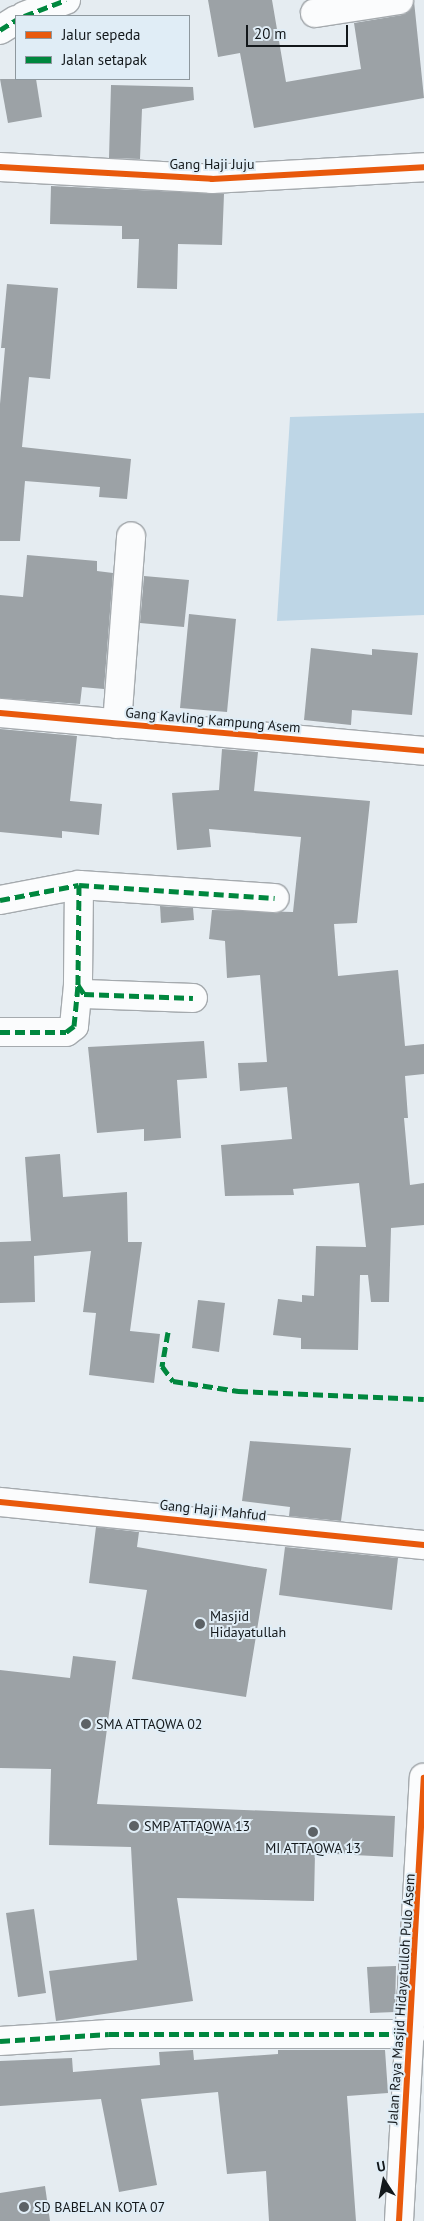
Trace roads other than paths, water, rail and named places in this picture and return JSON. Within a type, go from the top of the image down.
[{"type":"street","points":[[27,15],[66,0]]},
{"type":"street","points":[[315,13],[399,0]]},
{"type":"street","points":[[0,30],[15,21]]},
{"type":"street","name":"Gang Haji Juju","points":[[0,167],[212,179],[424,167]]},
{"type":"street","points":[[117,724],[131,537]]},
{"type":"street","name":"Gang Kavling Kampung Asem","points":[[0,713],[424,751]]},
{"type":"street","points":[[0,900],[78,884],[275,898]]},
{"type":"street","points":[[0,1032],[66,1032],[74,1026],[78,985],[78,884]]},
{"type":"street","points":[[78,985],[84,994],[97,996],[193,998]]},
{"type":"street","name":"Gang Haji Mahfud","points":[[0,1502],[424,1545]]},
{"type":"street","name":"Jalan Raya Masjid Hidayatulloh Pulo Asem","points":[[399,2221],[423,1870],[424,1778]]},
{"type":"street","points":[[0,2041],[109,2034],[411,2034]]},
{"type":"place","name":"Masjid Hidayatullah","points":[[200,1624]]},
{"type":"place","name":"SMA ATTAQWA 02","points":[[86,1724]]},
{"type":"place","name":"SMP ATTAQWA 13","points":[[134,1826]]},
{"type":"place","name":"MI ATTAQWA 13","points":[[313,1832]]},
{"type":"place","name":"SD BABELAN KOTA 07","points":[[24,2207]]}]
